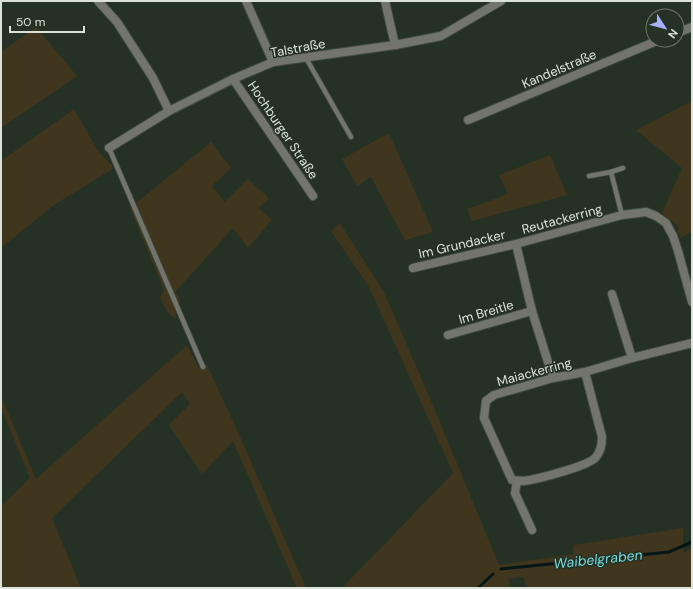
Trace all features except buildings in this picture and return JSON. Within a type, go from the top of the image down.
[{"type":"street","points":[[98,1],[121,28],[153,78],[169,110]]},
{"type":"street","points":[[246,1],[273,62]]},
{"type":"street","points":[[385,1],[395,45]]},
{"type":"street","name":"Talstraße","points":[[109,148],[169,110],[233,79],[273,62],[395,45],[441,36],[501,1]]},
{"type":"street","name":"Kandelstraße","points":[[468,120],[645,46]]},
{"type":"street","name":"Hochburger Straße","points":[[233,79],[313,196]]},
{"type":"street","name":"Reutackerring","points":[[553,378],[532,311],[516,244],[622,215],[646,212],[656,216],[666,223],[673,236],[692,302]]},
{"type":"street","name":"Im Grundacker","points":[[413,268],[516,244]]},
{"type":"street","points":[[612,294],[632,358]]},
{"type":"street","name":"Im Breitle","points":[[448,335],[532,311]]},
{"type":"street","name":"Maiackerring","points":[[585,372],[602,437],[602,447],[596,458],[587,464],[541,477],[523,481],[512,480],[484,418],[486,401],[494,395],[553,378],[585,372],[632,358],[692,343]]},
{"type":"street","points":[[517,481],[515,493],[532,530]]},
{"type":"lane","points":[[306,58],[351,137]]},
{"type":"lane","points":[[109,148],[203,367]]},
{"type":"lane","points":[[589,176],[623,168]]},
{"type":"lane","points":[[610,172],[622,215]]},
{"type":"shaded area","points":[[36,27],[77,76],[1,128],[1,52]]},
{"type":"shaded area","points":[[692,101],[692,232],[680,238],[677,225],[662,213],[682,168],[636,130]]},
{"type":"shaded area","points":[[74,109],[98,151],[114,168],[54,205],[1,248],[1,161]]},
{"type":"shaded area","points":[[389,133],[433,232],[405,240],[371,177],[357,186],[342,159]]},
{"type":"shaded area","points":[[211,142],[231,168],[212,186],[225,202],[248,179],[269,198],[259,208],[272,220],[248,248],[233,228],[176,291],[180,301],[175,319],[168,313],[160,297],[164,289],[130,208]]},
{"type":"shaded area","points":[[550,155],[567,195],[472,221],[467,209],[508,194],[499,175]]},
{"type":"shaded area","points":[[340,223],[384,292],[499,565],[573,554],[574,545],[683,528],[683,553],[692,548],[692,588],[527,588],[523,577],[508,579],[511,588],[342,588],[453,473],[369,287],[331,231]]},
{"type":"shaded area","points":[[187,345],[200,370],[206,363],[238,432],[306,588],[297,588],[233,441],[202,474],[169,425],[190,404],[182,392],[52,518],[81,588],[1,588],[1,506],[30,478],[1,408],[1,396],[36,479]]},
{"type":"waterway","name":"Waibelgraben","points":[[501,569],[669,552],[692,542]]},
{"type":"waterway","name":"Waibelgraben","points":[[478,588],[493,574]]}]
